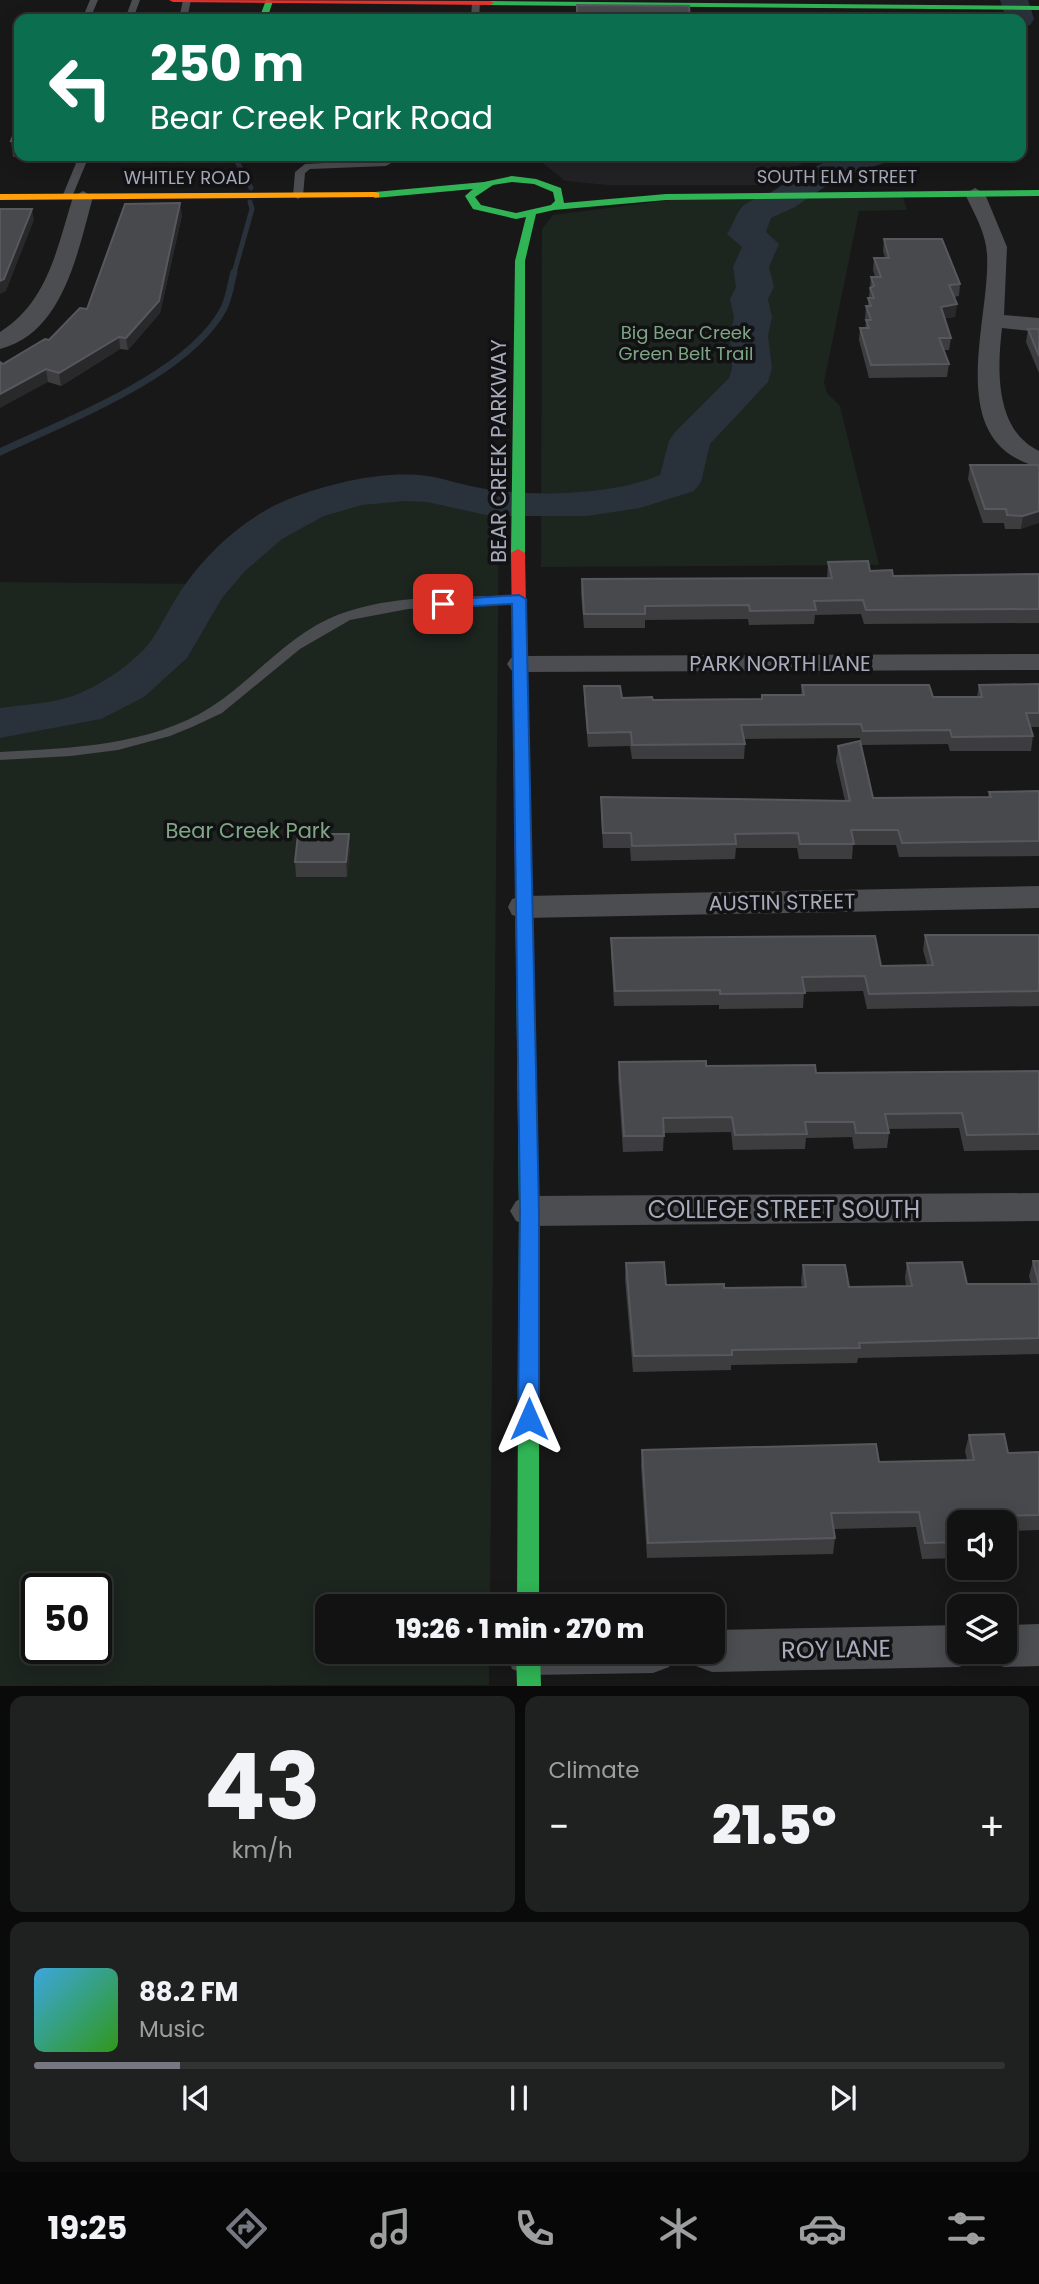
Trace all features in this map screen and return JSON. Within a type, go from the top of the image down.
[{"type":"main road","points":[[173,0],[269,0],[476,11],[570,2],[893,3],[1039,8]]},
{"type":"main road","points":[[514,164],[470,195],[471,202],[488,212],[531,215]]},
{"type":"main road","points":[[531,166],[554,188],[560,202],[554,207]]},
{"type":"main road","name":"WHITLEY ROAD","points":[[374,195],[525,180],[554,188]]},
{"type":"main road","name":"SOUTH ELM STREET","points":[[554,188],[635,198]]},
{"type":"main road","name":"SOUTH ELM STREET","points":[[531,215],[554,207],[635,198],[1039,193]]},
{"type":"main road","name":"WHITLEY ROAD","points":[[0,197],[374,195],[471,202]]},
{"type":"main road","points":[[488,212],[502,238],[520,261]]},
{"type":"main road","name":"BEAR CREEK PARKWAY","points":[[528,1594],[529,1211],[518,480],[520,261],[525,244],[523,227],[531,215]]},
{"type":"street","points":[[975,194],[992,232],[998,257],[986,366],[987,387],[996,416],[1012,446],[1039,460]]},
{"type":"street","points":[[0,342],[29,324],[47,303],[75,197]]},
{"type":"street","points":[[993,321],[1039,325]]},
{"type":"street","name":"PARK NORTH LANE","points":[[521,664],[1039,662]]},
{"type":"street","name":"AUSTIN STREET","points":[[524,907],[1039,897]]},
{"type":"street","name":"COLLEGE STREET SOUTH","points":[[529,1211],[1039,1207]]},
{"type":"street","points":[[1017,1646],[1039,1645]]},
{"type":"street","name":"ROY LANE","points":[[725,1651],[947,1646]]},
{"type":"lane","points":[[75,197],[83,161]]},
{"type":"lane","points":[[298,196],[300,172],[308,166],[389,161]]},
{"type":"lane","points":[[0,756],[107,748],[143,741],[175,729],[218,710],[290,649],[345,617],[393,607],[519,599]]},
{"type":"shaded area","points":[[540,161],[806,161],[770,185],[608,185],[565,181]]},
{"type":"green space","name":"Big Bear Creek Green Belt Trail","points":[[903,197],[907,210],[859,211],[824,382],[827,393],[840,406],[879,565],[541,567],[542,229],[553,215],[678,199]]},
{"type":"green space","name":"Bear Creek Park","points":[[415,488],[499,506],[490,1594],[315,1594],[315,1664],[489,1664],[489,1685],[0,1686],[0,582],[208,584],[255,541],[277,525],[325,502],[352,495]]},
{"type":"building","points":[[577,5],[689,6],[690,14],[577,14]]},
{"type":"building","points":[[180,203],[159,301],[126,338],[119,337],[59,373],[46,369],[0,394],[0,362],[3,364],[45,339],[49,340],[80,308],[87,309],[125,204]]},
{"type":"building","points":[[0,209],[32,209],[4,279],[0,281]]},
{"type":"building","points":[[884,239],[942,239],[960,284],[949,285],[957,304],[941,307],[951,338],[939,338],[949,364],[871,365],[860,328],[869,328],[866,320],[871,320],[866,306],[871,306],[868,298],[874,298],[870,288],[874,286],[871,277],[881,277],[874,258],[889,258]]},
{"type":"building","points":[[1028,329],[1039,329],[1039,356]]},
{"type":"building","points":[[970,465],[1039,465],[1039,511],[1023,516],[1007,515],[1006,509],[985,509]]},
{"type":"building","points":[[868,561],[870,571],[892,570],[893,576],[1039,574],[1039,609],[866,610],[863,600],[814,601],[816,610],[750,611],[749,605],[645,606],[645,614],[584,614],[582,579],[832,578],[828,562]]},
{"type":"building","points":[[1039,684],[1039,713],[1026,713],[1033,736],[952,737],[950,730],[863,731],[861,724],[741,725],[745,744],[632,745],[631,732],[588,733],[584,686],[620,686],[622,698],[652,697],[653,700],[762,699],[762,695],[804,695],[802,685],[929,685],[933,697],[982,697],[979,685]]},
{"type":"building","points":[[860,741],[873,798],[991,797],[989,792],[1039,791],[1039,841],[902,843],[898,830],[851,830],[854,844],[800,844],[798,833],[735,834],[736,844],[632,846],[631,833],[603,833],[601,797],[850,801],[838,746]]},
{"type":"building","points":[[298,834],[349,834],[346,862],[295,862]]},
{"type":"building","points":[[925,935],[1039,935],[1039,991],[869,994],[865,976],[802,977],[805,993],[720,994],[720,990],[615,991],[611,938],[875,936],[881,966],[933,965]]},
{"type":"building","points":[[706,1061],[706,1066],[815,1065],[816,1073],[1039,1071],[1039,1134],[967,1135],[962,1113],[885,1114],[889,1133],[856,1133],[854,1122],[805,1122],[807,1134],[735,1135],[732,1117],[663,1118],[664,1136],[624,1136],[619,1062]]},
{"type":"building","points":[[1033,1261],[1039,1261],[1039,1284]]},
{"type":"building","points":[[664,1262],[666,1285],[724,1284],[724,1288],[806,1287],[803,1265],[845,1265],[849,1287],[912,1286],[907,1263],[962,1262],[967,1284],[1039,1284],[1039,1338],[859,1343],[860,1348],[732,1350],[732,1355],[634,1356],[626,1263]]},
{"type":"building","points":[[1004,1434],[1008,1453],[1039,1452],[1039,1515],[1017,1515],[1017,1510],[947,1510],[947,1542],[925,1543],[919,1512],[831,1513],[835,1538],[648,1543],[642,1450],[876,1444],[879,1462],[974,1460],[969,1435]]},
{"type":"waterway","points":[[1014,0],[1018,14]]},
{"type":"waterway","points":[[237,161],[251,188]]},
{"type":"waterway","points":[[0,723],[83,709],[108,698],[136,680],[163,657],[199,597],[229,561],[267,529],[308,507],[362,492],[391,488],[427,489],[491,503],[587,503],[640,495],[679,482],[690,441],[748,382],[752,368],[749,336],[753,317],[749,299],[755,287],[751,267],[761,244],[745,234],[752,227],[755,213],[783,200],[823,173],[858,161]]},
{"type":"waterway","points":[[234,273],[252,209],[250,202]]},
{"type":"waterway","points":[[0,452],[124,393],[184,354],[207,332],[224,308],[234,272]]},
{"type":"traffic: fast","points":[[265,14],[269,1]]},
{"type":"traffic: fast","points":[[490,3],[1039,8]]},
{"type":"traffic: fast","points":[[554,207],[560,202],[558,190],[524,179],[490,183],[470,196],[477,207],[516,216],[554,207],[666,197],[1039,193]]},
{"type":"traffic: fast","points":[[375,195],[483,185]]},
{"type":"traffic: fast","points":[[518,553],[520,261],[531,215]]},
{"type":"traffic: fast","points":[[523,872],[529,1211],[528,1594]]},
{"type":"traffic: fast","points":[[528,1664],[529,1686]]},
{"type":"traffic: slow","points":[[0,197],[375,195]]},
{"type":"traffic: jam","points":[[173,0],[490,3]]},
{"type":"traffic: jam","points":[[518,553],[523,872]]},
{"type":"route","points":[[443,604],[519,599],[529,1211],[529,1419]]}]
